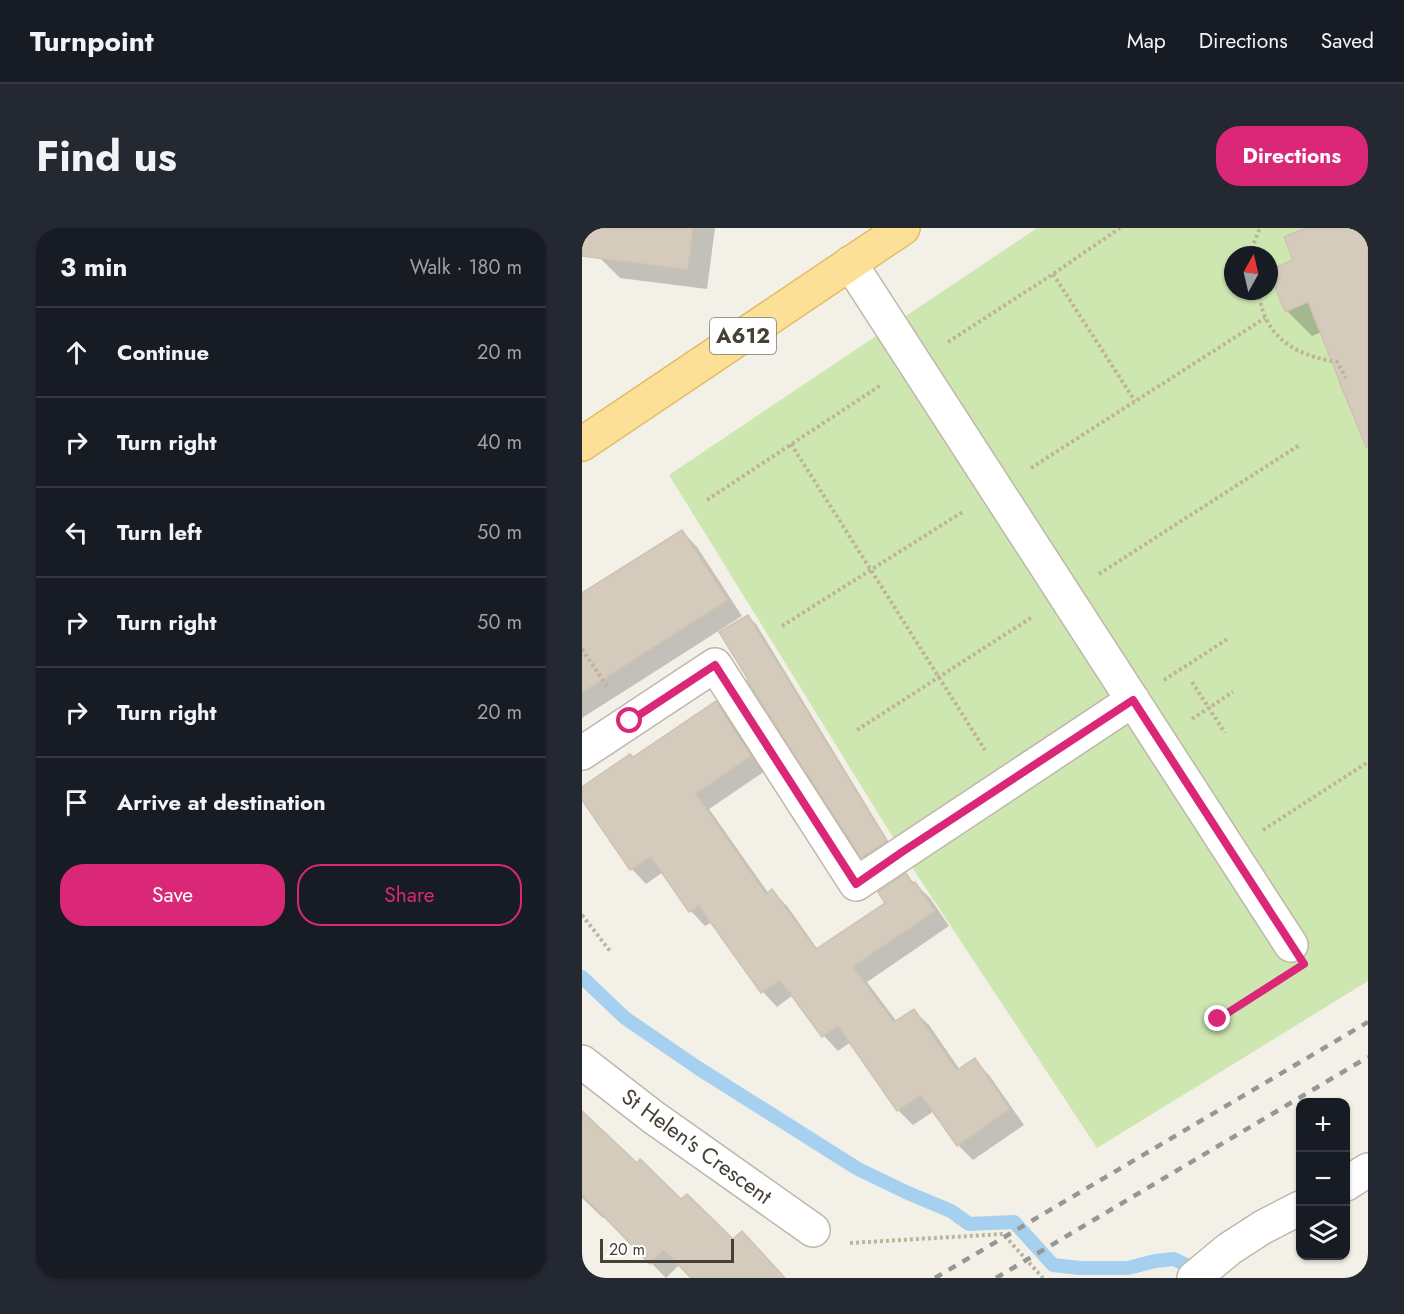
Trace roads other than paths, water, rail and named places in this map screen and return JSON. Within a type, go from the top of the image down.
[{"type":"main road","name":"A612","points":[[582,444],[903,228]]},
{"type":"street","points":[[850,263],[1291,945]]},
{"type":"street","points":[[582,753],[715,665],[856,884],[1133,700]]},
{"type":"street","name":"St Helen's Crescent","points":[[582,1062],[653,1117],[813,1230]]},
{"type":"street","points":[[1350,1181],[1368,1170]]},
{"type":"street","points":[[1194,1278],[1229,1249],[1263,1227],[1296,1210]]},
{"type":"waterway","points":[[582,977],[625,1018],[698,1068],[858,1169],[951,1211],[969,1224],[1014,1222],[1053,1265],[1080,1268],[1128,1268],[1174,1259],[1199,1271]]},
{"type":"railway","points":[[935,1278],[1368,1022]]},
{"type":"railway","points":[[996,1278],[1368,1057]]}]
